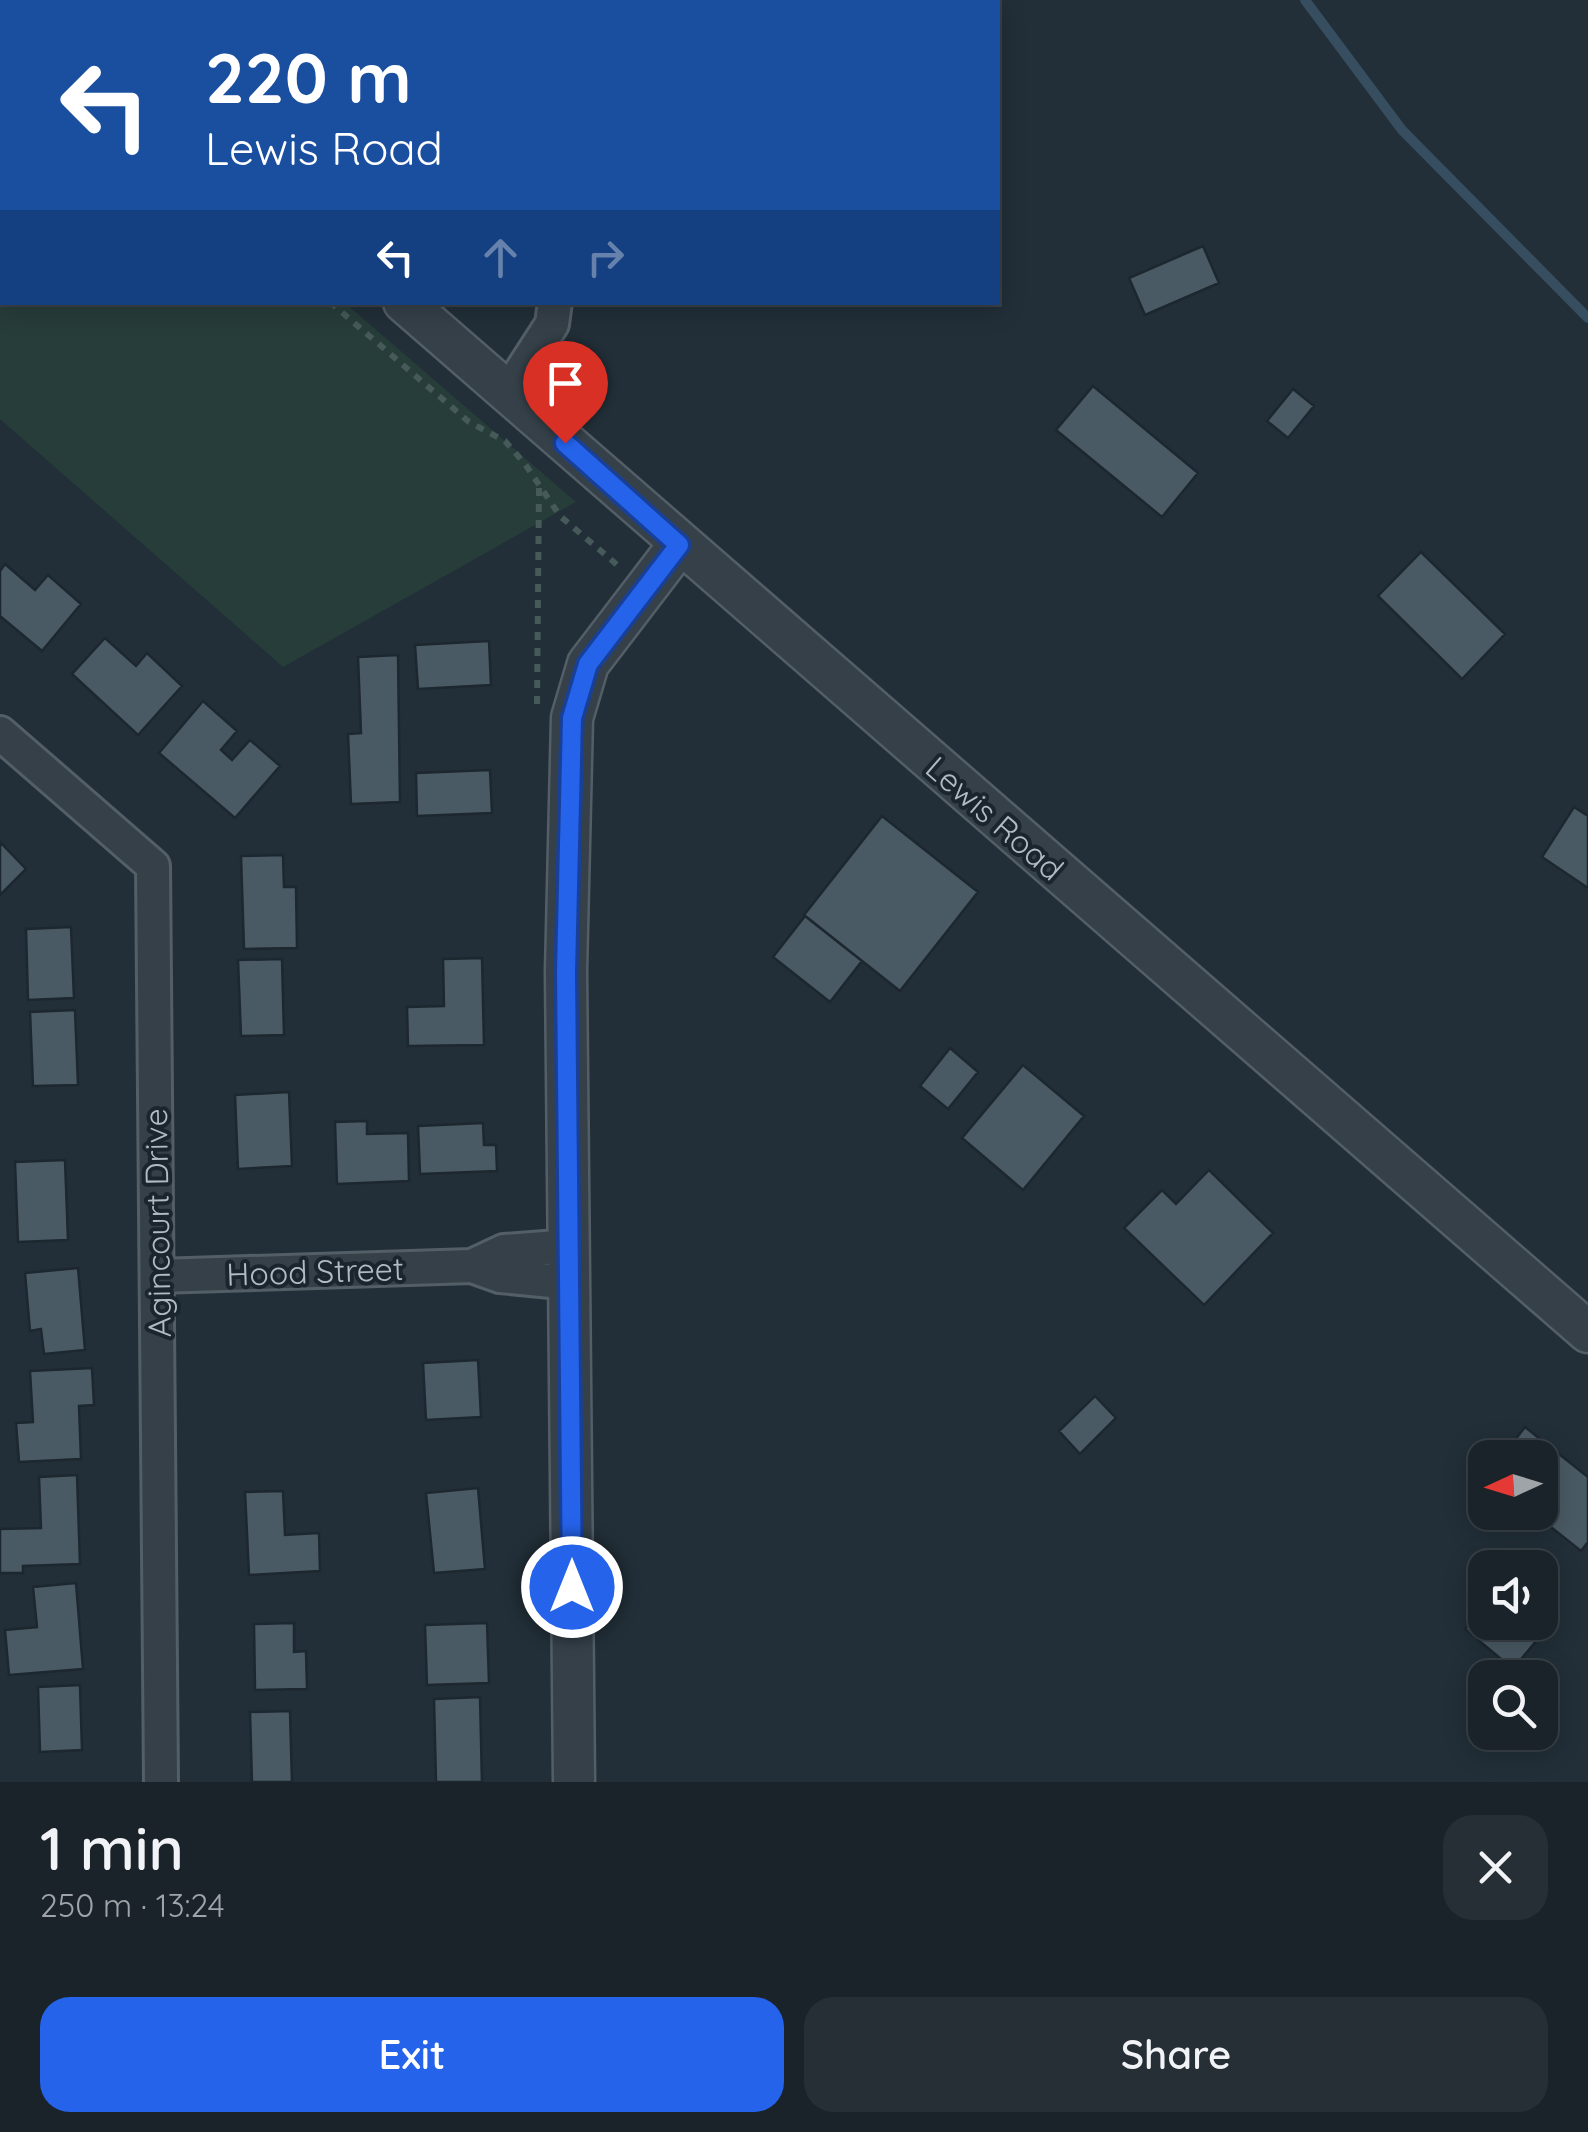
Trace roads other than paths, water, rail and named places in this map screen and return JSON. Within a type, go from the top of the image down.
[{"type":"street","name":"Lewis Road","points":[[407,305],[1588,1332]]},
{"type":"street","points":[[508,392],[552,324],[554,305]]},
{"type":"street","points":[[574,1782],[566,972],[572,718],[588,664],[679,545]]},
{"type":"street","name":"Agincourt Drive","points":[[0,733],[153,866],[161,1782]]},
{"type":"street","name":"Hood Street","points":[[158,1276],[472,1266],[504,1251],[571,1264]]},
{"type":"waterway","points":[[1305,0],[1402,130],[1588,318]]}]
